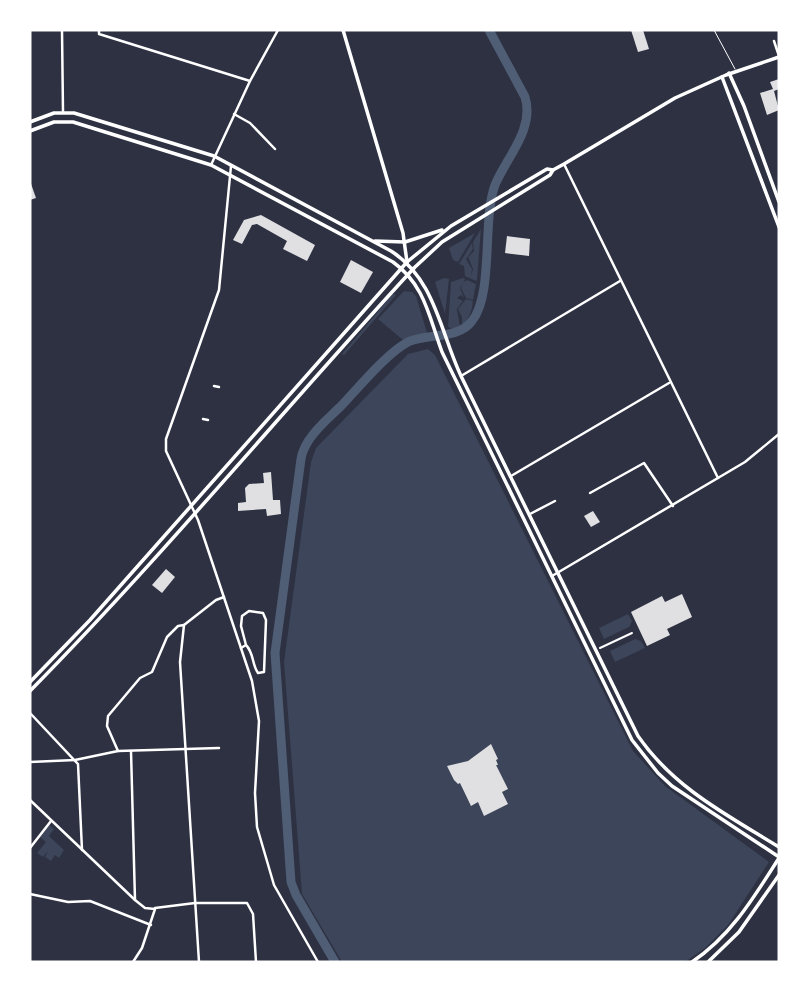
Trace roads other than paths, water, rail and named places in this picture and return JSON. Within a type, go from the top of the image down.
[{"type":"main road","points":[[343,30],[405,242],[407,262]]},
{"type":"main road","points":[[30,691],[95,625],[408,274],[442,242],[550,175],[553,170],[674,98],[736,71],[779,57]]},
{"type":"main road","points":[[729,74],[744,106],[779,202]]},
{"type":"main road","points":[[722,77],[779,227]]},
{"type":"main road","points":[[30,122],[63,112],[214,156],[373,241],[414,268],[429,292],[448,350],[629,722],[649,752],[676,781],[701,800],[779,847]]},
{"type":"main road","points":[[30,131],[63,121],[211,165],[408,274],[422,295],[442,352],[625,725],[643,756],[687,798],[779,858],[733,927],[692,962]]},
{"type":"main road","points":[[30,682],[90,620],[407,262],[451,226],[547,169],[553,170]]},
{"type":"main road","points":[[373,241],[405,242],[451,226]]},
{"type":"main road","points":[[708,962],[739,932],[779,875]]},
{"type":"street","points":[[62,30],[63,121]]},
{"type":"street","points":[[99,30],[99,34],[250,81]]},
{"type":"street","points":[[211,165],[250,81],[278,30]]},
{"type":"street","points":[[774,41],[779,57]]},
{"type":"street","points":[[234,114],[250,123],[275,149]]},
{"type":"street","points":[[564,164],[669,383],[718,478]]},
{"type":"street","points":[[231,166],[219,290],[166,439],[166,451],[194,512],[252,681],[259,720],[255,793],[257,827],[274,885],[318,962]]},
{"type":"street","points":[[461,376],[620,282]]},
{"type":"street","points":[[538,323],[541,328]]},
{"type":"street","points":[[510,476],[669,383]]},
{"type":"street","points":[[214,386],[219,387]]},
{"type":"street","points":[[203,419],[208,420]]},
{"type":"street","points":[[552,576],[744,462],[779,434]]},
{"type":"street","points":[[590,493],[644,463],[673,506]]},
{"type":"street","points":[[529,514],[555,501]]},
{"type":"street","points":[[118,751],[107,726],[108,716],[139,679],[152,672],[167,637],[178,626],[184,625],[216,600],[224,597]]},
{"type":"street","points":[[249,611],[263,613],[266,621],[264,672],[258,673],[253,654],[246,645],[241,626],[242,616],[249,611]]},
{"type":"street","points":[[184,625],[180,662],[199,962]]},
{"type":"street","points":[[600,648],[632,633]]},
{"type":"street","points":[[241,648],[246,645]]},
{"type":"street","points":[[30,713],[78,764],[82,850]]},
{"type":"street","points":[[30,762],[75,760],[118,751],[219,748]]},
{"type":"street","points":[[131,751],[135,900]]},
{"type":"street","points":[[30,800],[145,908],[195,903],[250,904],[256,962]]},
{"type":"street","points":[[30,848],[51,821]]},
{"type":"street","points":[[30,894],[68,902],[90,901],[151,925]]},
{"type":"street","points":[[133,962],[142,948],[155,909]]},
{"type":"lane","points":[[714,30],[736,71]]},
{"type":"waterway","points":[[335,962],[291,882],[275,653],[301,459],[305,447],[316,431],[391,354],[416,339],[459,331],[472,321],[479,309],[486,275],[491,199],[495,185],[523,132],[527,109],[525,97],[489,30]]}]
